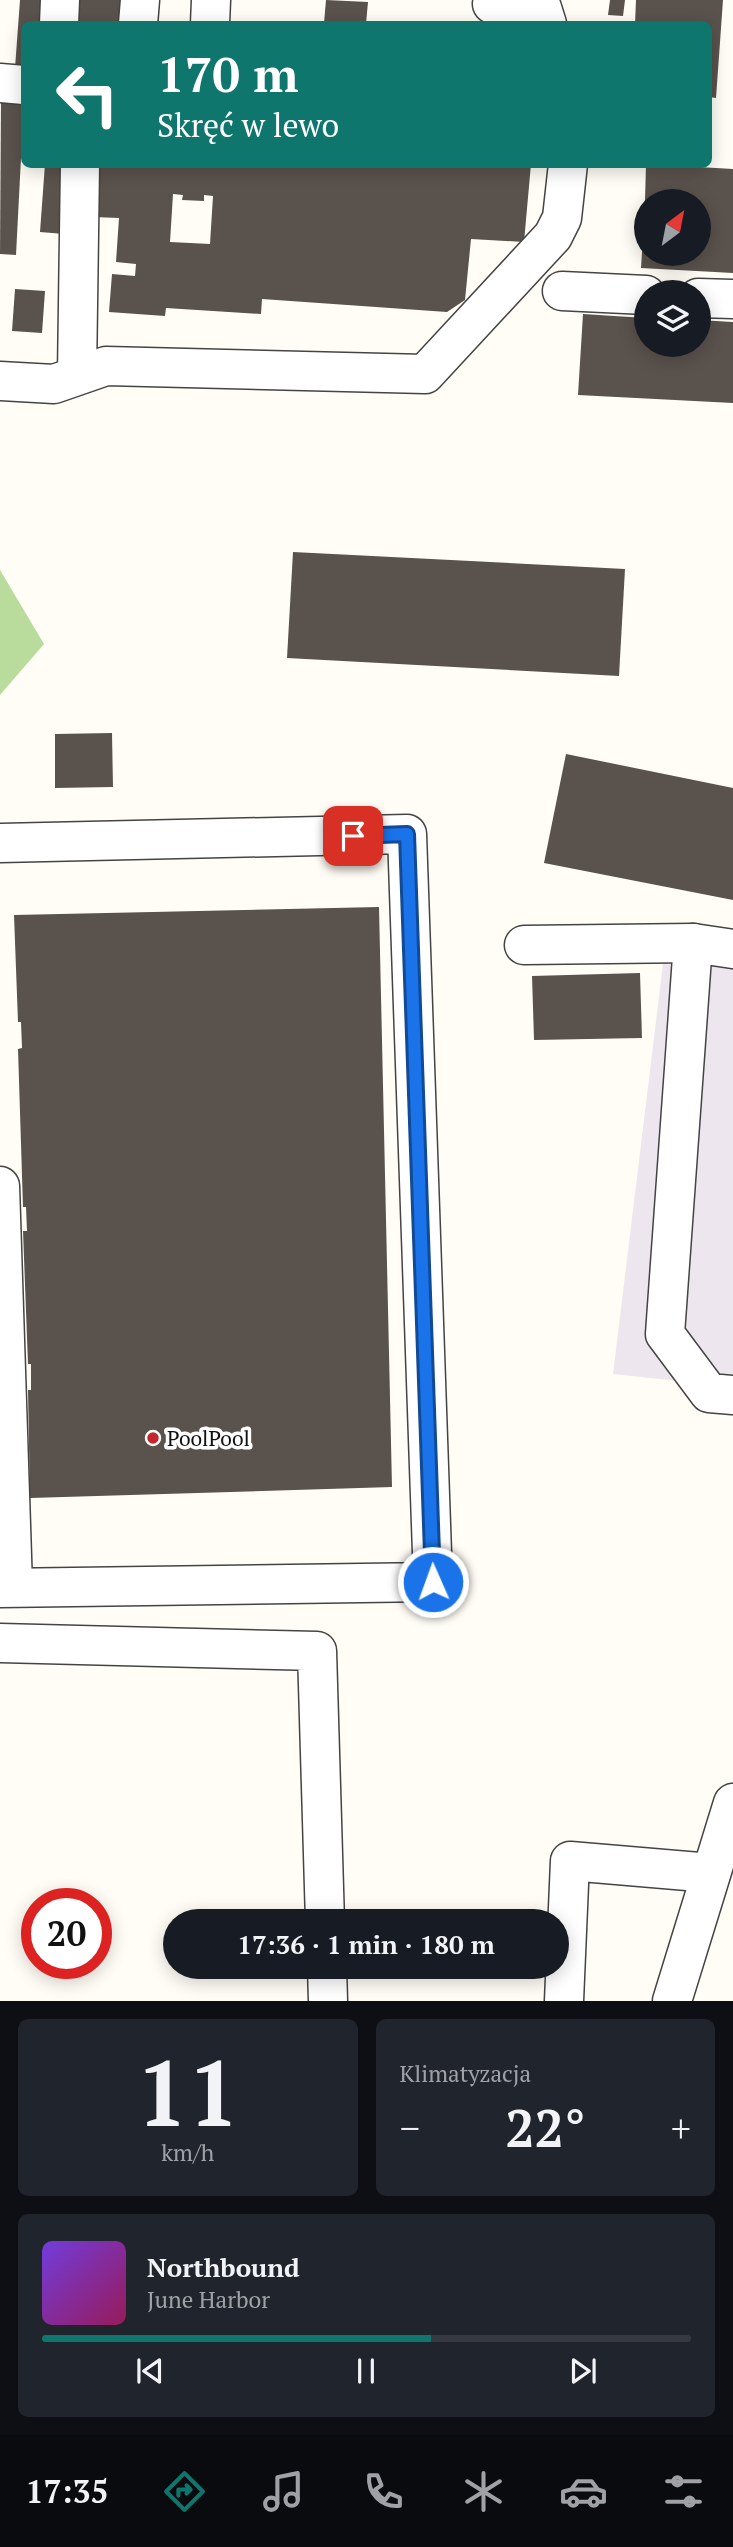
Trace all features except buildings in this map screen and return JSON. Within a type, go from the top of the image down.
[{"type":"lane","points":[[59,21],[60,0]]},
{"type":"lane","points":[[138,21],[140,0]]},
{"type":"lane","points":[[210,21],[211,0]]},
{"type":"lane","points":[[492,4],[542,8],[546,21]]},
{"type":"lane","points":[[0,83],[21,85]]},
{"type":"lane","points":[[78,375],[80,168]]},
{"type":"lane","points":[[0,381],[54,384],[106,366],[425,374],[553,236],[562,218],[568,168]]},
{"type":"lane","points":[[562,291],[634,294]]},
{"type":"lane","points":[[711,298],[733,299]]},
{"type":"lane","points":[[0,843],[407,834],[433,1582],[6,1587],[0,1186]]},
{"type":"lane","points":[[693,943],[665,1334],[709,1393],[733,1395]]},
{"type":"lane","points":[[524,945],[693,943],[733,949]]},
{"type":"lane","points":[[0,1643],[317,1651],[326,1909]]},
{"type":"lane","points":[[672,2001],[733,1803]]},
{"type":"lane","points":[[564,2001],[570,1861],[711,1873]]},
{"type":"lane","points":[[327,1979],[328,2001]]},
{"type":"shaded area","points":[[663,964],[733,967],[733,1387],[613,1374]]},
{"type":"green space","points":[[0,570],[44,644],[0,695]]},
{"type":"place","name":"PoolPool","points":[[153,1438]]},
{"type":"route","points":[[353,836],[407,834],[433,1582]]}]
